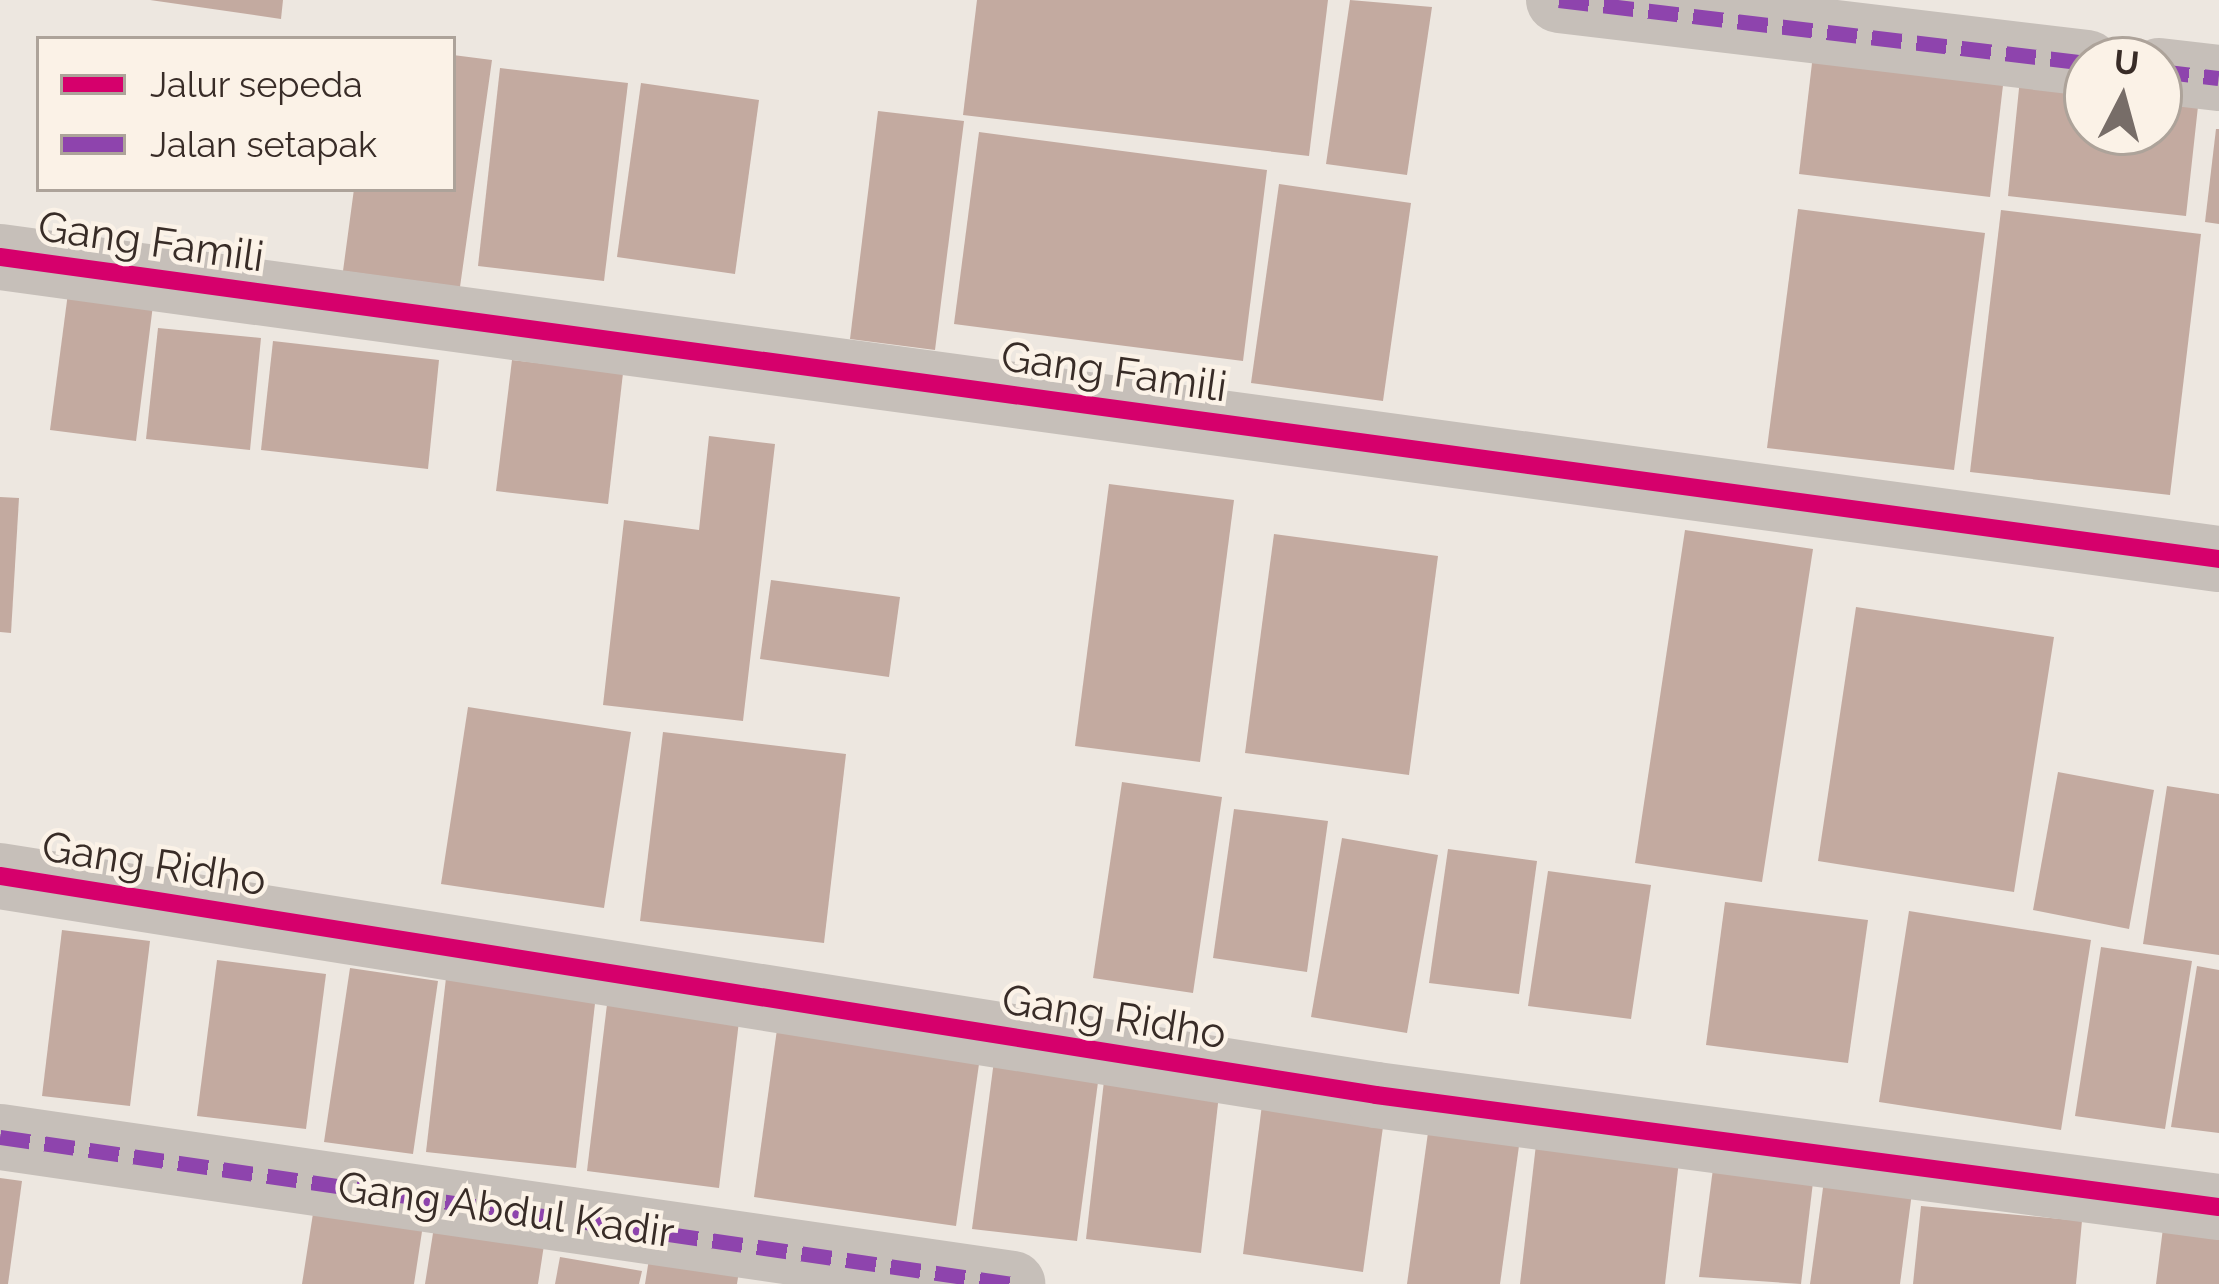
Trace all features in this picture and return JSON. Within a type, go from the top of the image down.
[{"type":"street","points":[[1558,0],[2063,60]]},
{"type":"street","points":[[2183,74],[2219,78]]},
{"type":"street","name":"Gang Famili","points":[[0,257],[2219,559]]},
{"type":"street","name":"Gang Ridho","points":[[0,876],[1376,1095],[2219,1208]]},
{"type":"street","name":"Gang Abdul Kadir","points":[[0,1137],[1012,1284]]},
{"type":"building","points":[[150,0],[283,0],[281,19]]},
{"type":"building","points":[[977,0],[1328,0],[1309,156],[963,115]]},
{"type":"building","points":[[1350,0],[1432,7],[1407,175],[1326,164]]},
{"type":"building","points":[[1814,46],[2005,68],[1990,197],[1799,174]]},
{"type":"building","points":[[456,55],[492,60],[460,287],[343,271],[354,192],[456,192]]},
{"type":"building","points":[[500,68],[628,83],[604,281],[478,266]]},
{"type":"building","points":[[2021,69],[2063,73],[2063,156],[2183,156],[2183,86],[2200,88],[2186,216],[2008,196]]},
{"type":"building","points":[[641,83],[759,100],[735,274],[617,257]]},
{"type":"building","points":[[878,111],[964,121],[935,350],[850,339]]},
{"type":"building","points":[[2219,129],[2219,224],[2205,222]]},
{"type":"building","points":[[979,132],[1267,170],[1243,361],[954,324]]},
{"type":"building","points":[[1279,184],[1411,203],[1383,401],[1251,383]]},
{"type":"building","points":[[1798,209],[1985,233],[1954,470],[1767,448]]},
{"type":"building","points":[[2001,210],[2201,234],[2170,495],[1970,472]]},
{"type":"building","points":[[68,293],[153,305],[136,441],[50,430]]},
{"type":"building","points":[[158,328],[261,338],[250,450],[146,439]]},
{"type":"building","points":[[273,341],[439,360],[428,469],[261,450]]},
{"type":"building","points":[[512,360],[623,373],[608,504],[496,491]]},
{"type":"building","points":[[709,436],[775,444],[743,721],[603,705],[624,520],[699,530]]},
{"type":"building","points":[[1109,484],[1234,500],[1200,762],[1075,746]]},
{"type":"building","points":[[0,497],[19,498],[11,633],[0,632]]},
{"type":"building","points":[[1685,530],[1813,549],[1762,882],[1635,863]]},
{"type":"building","points":[[1274,534],[1438,556],[1409,775],[1245,753]]},
{"type":"building","points":[[771,580],[900,597],[889,677],[760,659]]},
{"type":"building","points":[[1856,607],[2054,637],[2014,892],[1818,861]]},
{"type":"building","points":[[468,707],[631,732],[604,908],[441,884]]},
{"type":"building","points":[[663,732],[846,754],[824,943],[640,921]]},
{"type":"building","points":[[2058,772],[2154,790],[2129,929],[2033,910]]},
{"type":"building","points":[[1122,782],[1222,797],[1193,993],[1093,978]]},
{"type":"building","points":[[2167,786],[2219,794],[2219,955],[2143,944]]},
{"type":"building","points":[[1234,809],[1328,821],[1307,972],[1213,958]]},
{"type":"building","points":[[1342,838],[1438,855],[1407,1033],[1311,1017]]},
{"type":"building","points":[[1448,849],[1537,861],[1519,994],[1429,983]]},
{"type":"building","points":[[1548,871],[1651,885],[1631,1019],[1528,1006]]},
{"type":"building","points":[[1725,902],[1868,920],[1848,1063],[1706,1045]]},
{"type":"building","points":[[1909,911],[2091,940],[2061,1130],[1879,1102]]},
{"type":"building","points":[[62,930],[150,941],[130,1106],[42,1096]]},
{"type":"building","points":[[2101,947],[2192,961],[2165,1129],[2075,1116]]},
{"type":"building","points":[[217,960],[326,974],[306,1129],[197,1116]]},
{"type":"building","points":[[2197,966],[2219,970],[2219,1133],[2171,1127]]},
{"type":"building","points":[[350,968],[438,981],[413,1154],[324,1142]]},
{"type":"building","points":[[446,978],[596,995],[576,1168],[426,1152]]},
{"type":"building","points":[[608,996],[740,1013],[719,1188],[587,1171]]},
{"type":"building","points":[[778,1022],[981,1050],[956,1226],[754,1197]]},
{"type":"building","points":[[995,1053],[1100,1067],[1077,1241],[972,1229]]},
{"type":"building","points":[[1105,1072],[1220,1086],[1201,1253],[1086,1239]]},
{"type":"building","points":[[1264,1089],[1386,1105],[1363,1272],[1243,1254]]},
{"type":"building","points":[[1431,1111],[1522,1124],[1500,1284],[1407,1284]]},
{"type":"building","points":[[1538,1127],[1681,1143],[1665,1284],[1520,1284]]},
{"type":"building","points":[[1715,1153],[1815,1165],[1801,1284],[1699,1277]]},
{"type":"building","points":[[1825,1173],[1913,1185],[1900,1284],[1810,1284]]},
{"type":"building","points":[[0,1178],[22,1181],[8,1284],[0,1284]]},
{"type":"building","points":[[1921,1206],[2082,1221],[2076,1284],[1913,1284]]},
{"type":"building","points":[[314,1207],[423,1225],[414,1284],[302,1284]]},
{"type":"building","points":[[2165,1212],[2219,1219],[2219,1284],[2156,1284]]},
{"type":"building","points":[[436,1214],[546,1232],[538,1284],[425,1284]]},
{"type":"building","points":[[560,1257],[642,1271],[639,1284],[555,1284]]},
{"type":"building","points":[[649,1259],[739,1271],[737,1284],[645,1284]]},
{"type":"marked path","points":[[1559,0],[2063,60]]},
{"type":"marked path","points":[[2183,74],[2219,78]]},
{"type":"marked path","points":[[0,1137],[1012,1284]]},
{"type":"cycle path","points":[[0,257],[2219,559]]},
{"type":"cycle path","points":[[0,876],[1376,1095],[2219,1207]]}]
